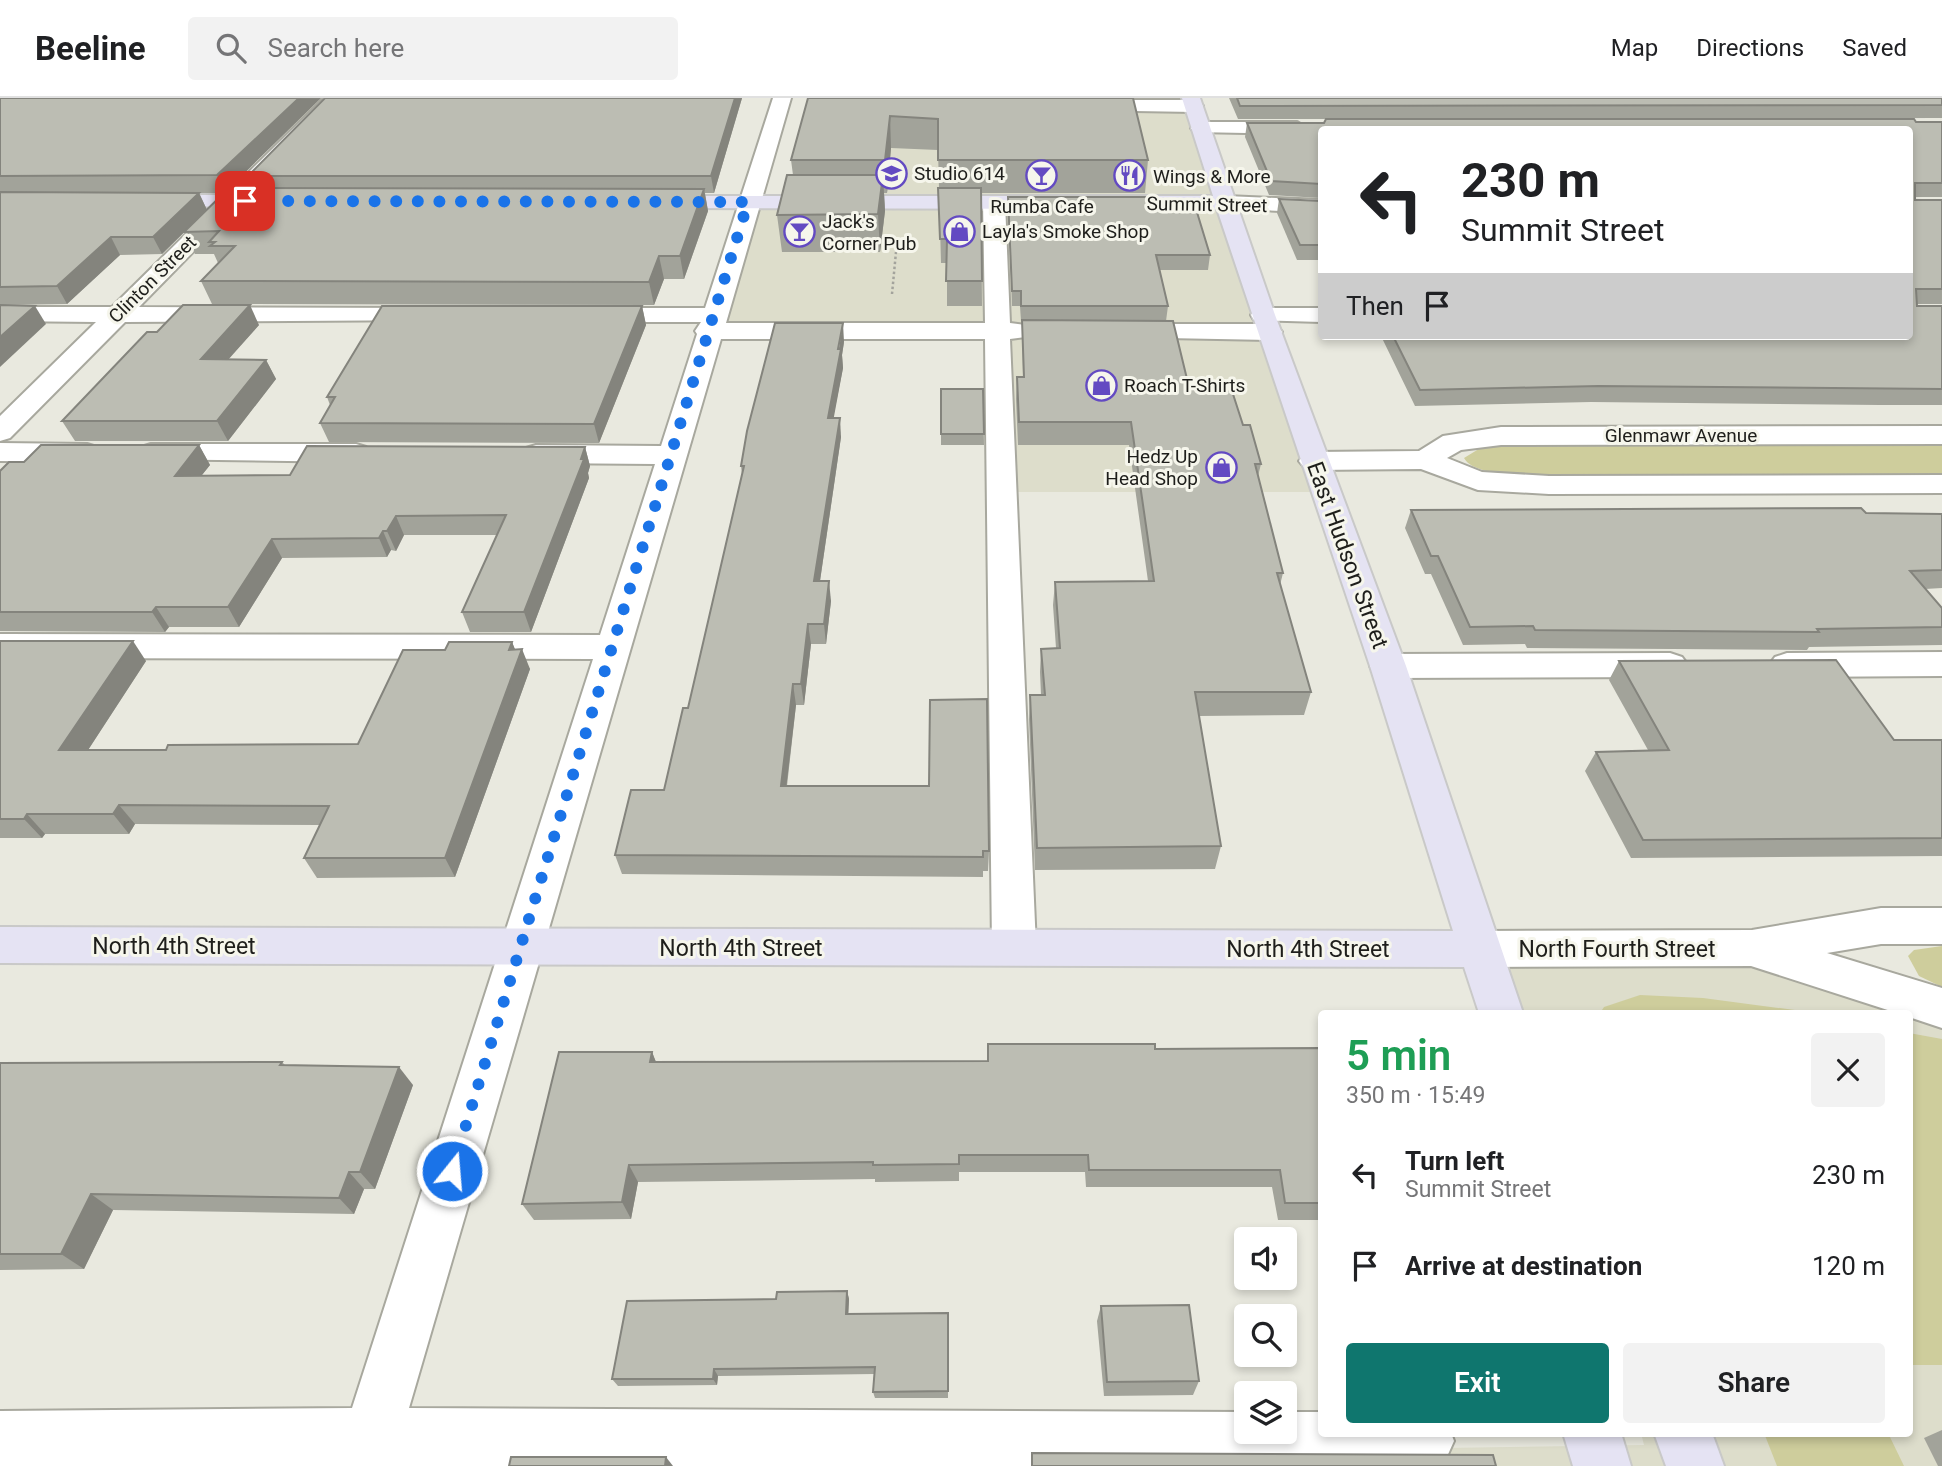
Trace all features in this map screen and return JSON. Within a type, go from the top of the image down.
[{"type":"main road","name":"East Hudson Street","points":[[1193,102],[1266,323],[1388,666],[1500,1010]]},
{"type":"main road","points":[[133,201],[286,201]]},
{"type":"main road","name":"Summit Street","points":[[627,201],[1226,203]]},
{"type":"main road","name":"North 4th Street","points":[[0,945],[1481,949]]},
{"type":"main road","points":[[1593,1437],[1602,1466]]},
{"type":"main road","points":[[1684,1437],[1695,1466]]},
{"type":"street","name":"Clinton Street","points":[[0,432],[335,98]]},
{"type":"street","points":[[1060,106],[1193,102]]},
{"type":"street","points":[[367,1452],[710,323],[748,202],[786,103]]},
{"type":"street","points":[[1202,128],[1315,128]]},
{"type":"street","points":[[994,202],[1014,947]]},
{"type":"street","name":"Summit Street","points":[[1226,203],[1318,207]]},
{"type":"street","points":[[0,314],[455,315]]},
{"type":"street","points":[[566,315],[710,323],[1048,331]]},
{"type":"street","points":[[1099,331],[1266,323],[1318,315]]},
{"type":"street","name":"Glenmawr Avenue","points":[[1425,460],[1453,442],[1501,436],[1942,435]]},
{"type":"street","points":[[0,452],[388,453]]},
{"type":"street","points":[[510,454],[670,455]]},
{"type":"street","points":[[1314,461],[1425,460],[1478,481],[1549,485],[1942,484]]},
{"type":"street","points":[[0,646],[612,647]]},
{"type":"street","points":[[1761,665],[1942,664]]},
{"type":"street","points":[[1388,666],[1705,665]]},
{"type":"street","name":"North Fourth Street","points":[[1481,949],[1752,948],[1881,926],[1942,926]]},
{"type":"street","name":"North Fourth Street","points":[[1752,948],[1942,1008]]},
{"type":"street","points":[[0,1440],[367,1452],[998,1453],[1425,1441]]},
{"type":"path","points":[[892,294],[896,252]]},
{"type":"shaded area","points":[[978,98],[1195,98],[1325,492],[1002,492],[997,331],[708,331],[748,202],[852,202],[870,106]]},
{"type":"shaded area","points":[[1942,444],[1942,475],[1513,476],[1479,469],[1464,458],[1482,447],[1495,445]]},
{"type":"shaded area","points":[[1942,946],[1942,987],[1919,976],[1908,956],[1914,950]]},
{"type":"shaded area","points":[[1752,948],[1942,1008],[1942,1466],[999,1466],[999,1455],[1644,1445],[1642,1437],[1913,1437],[1913,1010],[1501,1010],[1481,949]]},
{"type":"shaded area","points":[[1640,995],[1703,998],[1794,1010],[1602,1010]]},
{"type":"shaded area","points":[[1913,1034],[1942,1039],[1942,1365],[1913,1365]]},
{"type":"shaded area","points":[[1766,1437],[1890,1437],[1904,1466],[1777,1466]]},
{"type":"building","points":[[0,98],[299,98],[217,175],[0,176]]},
{"type":"building","points":[[325,98],[735,98],[711,176],[248,176]]},
{"type":"building","points":[[808,98],[1133,98],[1148,160],[938,160],[938,119],[890,116],[885,160],[791,160]]},
{"type":"building","points":[[1237,98],[1942,98],[1942,105],[1240,106]]},
{"type":"building","points":[[1326,119],[1914,119],[1916,122],[1942,122],[1942,183],[1915,183],[1915,200],[1942,200],[1942,289],[1916,289],[1917,306],[1942,306],[1942,389],[1598,386],[1420,390],[1395,340],[1913,340],[1913,126],[1318,126],[1318,184],[1271,181],[1247,123],[1324,123]]},
{"type":"building","points":[[787,175],[883,175],[878,214],[777,215]]},
{"type":"building","points":[[229,188],[704,189],[680,256],[659,256],[649,282],[201,281],[235,246],[210,246],[215,242],[209,242],[219,231],[184,232]]},
{"type":"building","points":[[938,188],[981,188],[982,281],[946,281],[947,239],[940,239]]},
{"type":"building","points":[[0,192],[199,193],[153,237],[111,237],[57,286],[0,287]]},
{"type":"building","points":[[1008,197],[1151,197],[1153,209],[1196,209],[1210,255],[1156,255],[1168,306],[1021,306],[1021,291],[1012,291]]},
{"type":"building","points":[[1279,199],[1318,201],[1318,245],[1300,245]]},
{"type":"building","points":[[0,305],[35,306],[0,337]]},
{"type":"building","points":[[183,305],[250,305],[201,359],[266,360],[217,421],[62,421],[147,332],[157,332]]},
{"type":"building","points":[[382,306],[642,306],[594,424],[320,423],[335,397],[327,397]]},
{"type":"building","points":[[1022,320],[1173,321],[1188,383],[1219,383],[1223,391],[1232,391],[1243,425],[1250,425],[1261,464],[1255,464],[1283,573],[1277,573],[1311,692],[1195,692],[1221,846],[1037,848],[1030,695],[1045,695],[1041,649],[1060,648],[1055,582],[1154,581],[1131,422],[1019,422],[1017,377],[1024,377]]},
{"type":"building","points":[[775,323],[843,323],[828,418],[840,418],[814,581],[829,581],[824,624],[808,624],[801,684],[793,684],[781,786],[929,786],[930,700],[987,699],[989,851],[983,851],[983,857],[615,855],[631,790],[664,790],[683,708],[688,708],[744,466],[741,466],[747,431]]},
{"type":"building","points":[[941,389],[983,389],[984,434],[941,434]]},
{"type":"building","points":[[41,445],[199,445],[175,476],[290,475],[307,446],[585,447],[581,459],[584,459],[524,612],[462,612],[506,515],[396,516],[379,538],[272,539],[228,607],[156,607],[152,612],[0,612],[0,471],[9,462],[24,462]]},
{"type":"building","points":[[1861,508],[1866,513],[1942,514],[1942,570],[1910,571],[1942,608],[1942,627],[1817,629],[1819,632],[1470,627],[1438,556],[1431,556],[1411,510]]},
{"type":"building","points":[[0,641],[133,641],[59,750],[166,750],[168,745],[358,744],[403,650],[445,650],[449,642],[512,642],[509,650],[522,649],[445,858],[304,858],[329,806],[119,805],[113,814],[27,814],[24,819],[0,819]]},
{"type":"building","points":[[1836,660],[1894,740],[1942,740],[1942,838],[1643,840],[1596,752],[1669,750],[1619,661]]},
{"type":"building","points":[[988,1044],[1155,1044],[1155,1049],[1318,1048],[1318,1203],[1285,1203],[1280,1170],[1089,1170],[1088,1155],[959,1155],[959,1164],[873,1165],[873,1162],[629,1165],[622,1202],[522,1204],[559,1052],[652,1052],[650,1062],[988,1061]]},
{"type":"building","points":[[282,1062],[280,1065],[399,1067],[360,1172],[349,1172],[339,1198],[91,1194],[61,1254],[0,1254],[0,1063]]},
{"type":"building","points":[[847,1291],[846,1314],[948,1313],[948,1391],[873,1392],[875,1367],[714,1369],[713,1379],[612,1379],[627,1301],[776,1299],[777,1292]]},
{"type":"building","points":[[1189,1305],[1199,1381],[1107,1382],[1101,1306]]},
{"type":"building","points":[[1032,1453],[1493,1455],[1496,1466],[1032,1466]]},
{"type":"building","points":[[511,1457],[666,1457],[665,1466],[509,1466]]},
{"type":"place","name":"Studio 614","points":[[891,173]]},
{"type":"place","name":"Rumba Cafe","points":[[1042,175]]},
{"type":"place","name":"Wings & More","points":[[1130,176]]},
{"type":"place","name":"Layla's Smoke Shop","points":[[959,231]]},
{"type":"place","name":"Jack's Corner Pub","points":[[799,232]]},
{"type":"place","name":"Roach T-Shirts","points":[[1101,385]]},
{"type":"place","name":"Hedz Up Head Shop","points":[[1221,467]]},
{"type":"route","points":[[245,201],[748,202],[452,1171]]}]
